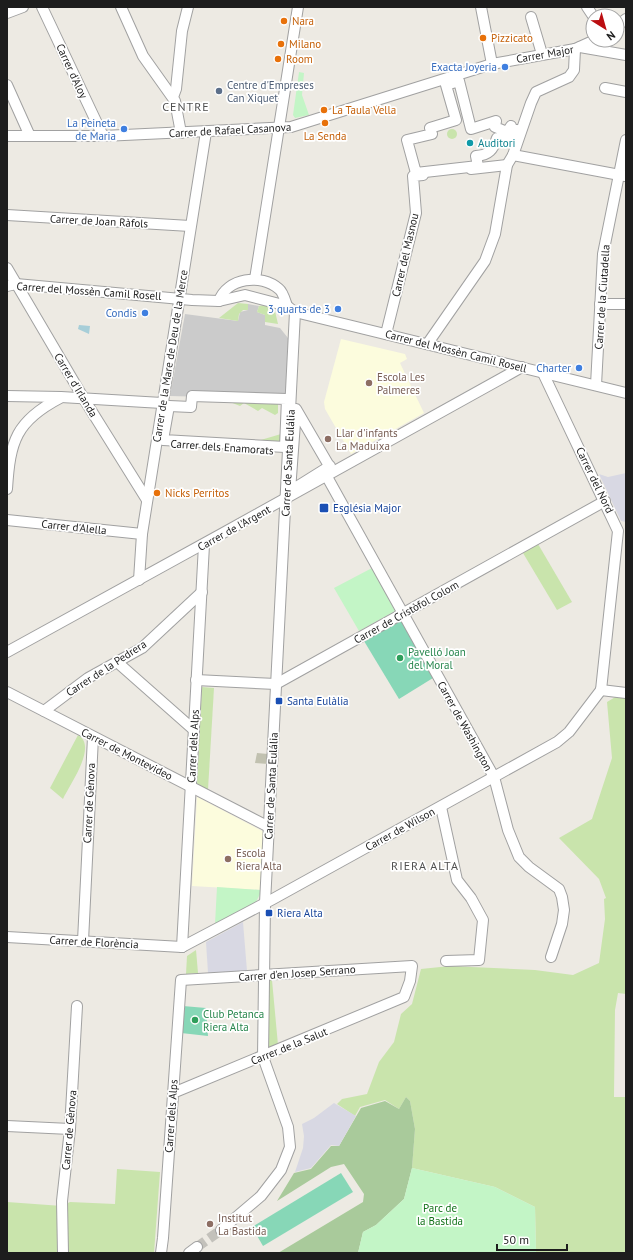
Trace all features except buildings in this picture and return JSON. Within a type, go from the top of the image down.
[{"type":"street","points":[[7,13],[23,7]]},
{"type":"street","name":"Carrer d'Aloy","points":[[42,7],[103,136]]},
{"type":"street","points":[[121,7],[143,56],[173,97],[177,108],[181,133]]},
{"type":"street","points":[[173,97],[176,89],[182,31],[188,7]]},
{"type":"street","points":[[256,279],[298,7]]},
{"type":"street","points":[[481,8],[492,64]]},
{"type":"street","points":[[531,17],[542,54]]},
{"type":"street","name":"Carrer Major","points":[[492,64],[578,48],[585,45]]},
{"type":"street","points":[[428,343],[485,261],[495,234],[507,165],[513,155],[536,92],[569,77],[574,70],[578,48],[626,55]]},
{"type":"street","name":"Carrer de Rafael Casanova","points":[[7,136],[29,134],[103,136],[291,127],[492,64]]},
{"type":"street","points":[[459,81],[471,129],[496,121],[495,127],[507,132],[511,126],[512,130],[517,130],[514,139],[511,136],[506,141],[497,138],[494,148],[485,155],[476,156],[478,166],[416,173],[407,140],[432,134],[430,128],[456,120],[446,85],[459,81]]},
{"type":"street","points":[[7,85],[29,134]]},
{"type":"street","points":[[605,88],[626,92]]},
{"type":"street","name":"Carrer de la Mare de Deu de la Merce","points":[[138,580],[147,500],[162,403],[181,299],[190,226],[206,132]]},
{"type":"street","name":"Carrer de la Ciutadella","points":[[596,385],[603,254],[623,176],[626,140]]},
{"type":"street","points":[[513,155],[623,176]]},
{"type":"street","name":"Carrer del Masnou","points":[[386,334],[416,213],[413,176],[507,165]]},
{"type":"street","name":"Carrer de Joan Ràfols","points":[[7,216],[190,226]]},
{"type":"street","name":"Carrer d'Irlanda","points":[[7,268],[12,285],[147,500]]},
{"type":"street","points":[[219,301],[221,294],[229,288],[244,281],[256,279],[268,287],[280,289],[291,309]]},
{"type":"street","points":[[244,281],[242,292],[248,295],[267,295],[270,292],[268,287]]},
{"type":"street","name":"Carrer del Mossèn Camil Rosell","points":[[12,285],[219,301],[248,295],[291,309],[386,334],[428,343],[626,393]]},
{"type":"street","points":[[600,304],[626,304]]},
{"type":"street","name":"Carrer de Santa Eulália","points":[[221,1230],[261,1196],[281,1170],[290,1147],[288,1127],[263,1057],[265,903],[286,498],[291,309]]},
{"type":"street","name":"Carrer de l'Argent","points":[[7,652],[204,545],[286,498],[328,470],[522,367]]},
{"type":"street","name":"Carrer del Nord","points":[[542,373],[605,501],[622,530],[601,690]]},
{"type":"street","points":[[7,396],[61,397],[162,403]]},
{"type":"street","points":[[192,396],[287,399],[285,447],[163,440],[169,406],[191,407],[192,396]]},
{"type":"street","points":[[7,489],[9,461],[14,440],[26,421],[38,410],[61,397]]},
{"type":"street","name":"Carrer de Washington","points":[[328,470],[290,491],[296,409],[328,464],[328,470],[402,614],[494,777],[508,830],[519,856],[529,867],[559,889],[564,910],[562,924],[551,957]]},
{"type":"street","name":"Carrer dels Enamorats","points":[[156,443],[288,452]]},
{"type":"street","name":"Carrer de Cristòfol Colom","points":[[276,684],[605,501]]},
{"type":"street","name":"Carrer d'Alella","points":[[7,520],[142,534]]},
{"type":"street","name":"Carrer dels Alps","points":[[182,947],[204,545]]},
{"type":"street","name":"Carrer de la Pedrera","points":[[44,711],[88,678],[142,648],[202,592]]},
{"type":"street","points":[[117,662],[194,730]]},
{"type":"street","points":[[196,680],[276,684]]},
{"type":"street","points":[[601,690],[626,693]]},
{"type":"street","name":"Carrer de Wilson","points":[[182,947],[441,807],[557,742],[569,732],[601,690]]},
{"type":"street","name":"Carrer de Montevideo","points":[[7,692],[270,827]]},
{"type":"street","name":"Carrer de Gènova","points":[[83,941],[93,737]]},
{"type":"street","points":[[441,807],[457,880],[471,898],[483,920],[479,960],[446,961]]},
{"type":"street","name":"Carrer de Florència","points":[[7,937],[182,947]]},
{"type":"street","name":"Carrer d'en Josep Serrano","points":[[181,980],[412,966],[410,981],[404,997]]},
{"type":"street","name":"Carrer dels Alps","points":[[161,1253],[181,980]]},
{"type":"street","name":"Carrer de la Salut","points":[[172,1093],[263,1057],[404,997]]},
{"type":"street","name":"Carrer de Gènova","points":[[63,1253],[62,1201],[70,1129],[77,1006]]},
{"type":"street","points":[[7,1126],[70,1129]]},
{"type":"shaded area","points":[[248,304],[259,306],[257,312],[265,315],[265,325],[280,328],[288,338],[287,399],[170,396],[185,314],[238,321],[240,312],[248,310]]},
{"type":"shaded area","name":"Escola Les Palmeres","points":[[341,339],[405,354],[407,359],[400,363],[424,413],[351,454],[325,409],[324,402]]},
{"type":"shaded area","points":[[626,473],[626,522],[621,521],[599,474],[608,477]]},
{"type":"shaded area","points":[[257,753],[268,754],[268,764],[255,763]]},
{"type":"shaded area","name":"Escola Riera Alta","points":[[197,797],[264,832],[261,890],[192,886]]},
{"type":"shaded area","points":[[243,922],[247,971],[208,973],[206,942]]},
{"type":"shaded area","points":[[334,1103],[356,1116],[339,1146],[331,1145],[311,1168],[295,1172],[303,1148],[304,1136],[302,1124],[314,1118]]},
{"type":"green space","points":[[299,72],[304,73],[302,95],[309,115],[295,118],[293,115]]},
{"type":"green space","points":[[450,129],[454,129],[456,130],[456,138],[450,139],[447,136],[447,132]]},
{"type":"green space","points":[[238,303],[248,304],[248,310],[243,310],[239,314],[238,321],[219,318]]},
{"type":"green space","points":[[265,305],[275,311],[278,324],[265,322],[265,315],[257,312],[259,306]]},
{"type":"green space","points":[[225,400],[278,404],[278,413],[275,415],[262,408],[258,411],[244,403],[240,406]]},
{"type":"green space","points":[[281,434],[281,442],[254,442]]},
{"type":"green space","points":[[538,544],[572,602],[557,610],[523,553]]},
{"type":"green space","points":[[372,568],[395,611],[359,631],[334,588]]},
{"type":"green space","name":"Pavelló Joan del Moral","points":[[401,620],[433,678],[399,699],[364,641]]},
{"type":"green space","points":[[202,687],[214,688],[208,790],[197,785]]},
{"type":"green space","points":[[617,696],[626,697],[626,994],[618,993],[615,1010],[614,1097],[626,1097],[626,1253],[536,1253],[535,1207],[495,1187],[412,1168],[415,1129],[410,1101],[406,1097],[399,1109],[385,1100],[360,1107],[355,1116],[337,1104],[342,1099],[367,1094],[379,1062],[394,1042],[401,1014],[412,1004],[421,969],[450,966],[535,970],[573,975],[599,963],[605,919],[604,899],[606,898],[599,879],[559,838],[592,819],[612,758],[607,702]]},
{"type":"green space","points":[[78,735],[83,740],[85,748],[84,756],[81,766],[63,799],[50,788]]},
{"type":"green space","points":[[217,887],[261,890],[261,892],[256,902],[215,924]]},
{"type":"green space","points":[[196,950],[198,973],[186,974],[187,956]]},
{"type":"green space","points":[[272,980],[278,1045],[266,1048],[268,983]]},
{"type":"green space","name":"Club Petanca Riera Alta","points":[[183,1006],[206,1008],[208,1036],[181,1033]]},
{"type":"green space","points":[[406,1097],[410,1101],[415,1129],[412,1168],[404,1199],[376,1225],[363,1232],[358,1253],[278,1253],[363,1202],[364,1194],[344,1164],[331,1167],[277,1201],[294,1173],[311,1169],[331,1146],[339,1146],[361,1108],[385,1101],[399,1109]]},
{"type":"green space","name":"Parc de la Bastida","points":[[412,1168],[495,1187],[535,1207],[536,1253],[358,1253],[363,1232],[376,1225],[404,1199]]},
{"type":"green space","points":[[117,1169],[160,1172],[154,1253],[7,1253],[7,1202],[62,1206],[70,1202],[115,1204]]},
{"type":"green space","points":[[341,1173],[353,1192],[263,1246],[252,1227]]},
{"type":"water","points":[[79,325],[90,326],[89,334],[78,329]]},
{"type":"tunnel","points":[[197,1247],[221,1230]]},
{"type":"place","name":"Nara","points":[[284,21]]},
{"type":"place","name":"Pizzicato","points":[[483,38]]},
{"type":"place","name":"Milano","points":[[281,44]]},
{"type":"place","name":"Room","points":[[278,59]]},
{"type":"place","name":"Exacta Joyeria","points":[[505,67]]},
{"type":"place","name":"Centre d'Empreses Can Xiquet","points":[[219,91]]},
{"type":"place","name":"La Taula Vella","points":[[324,110]]},
{"type":"place","name":"La Senda","points":[[325,123]]},
{"type":"place","name":"La Peineta de Maria","points":[[124,129]]},
{"type":"place","name":"Auditori","points":[[470,143]]},
{"type":"place","name":"3 quarts de 3","points":[[338,309]]},
{"type":"place","name":"Condis","points":[[145,313]]},
{"type":"place","name":"Charter","points":[[579,368]]},
{"type":"place","name":"Escola Les Palmeres","points":[[369,383]]},
{"type":"place","name":"Llar d'infants La Maduixa","points":[[328,439]]},
{"type":"place","name":"Nicks Perritos","points":[[157,493]]},
{"type":"place","name":"Església Major","points":[[324,508]]},
{"type":"place","name":"Pavelló Joan del Moral","points":[[400,658]]},
{"type":"place","name":"Santa Eulàlia","points":[[279,701]]},
{"type":"place","name":"Escola Riera Alta","points":[[228,859]]},
{"type":"place","name":"Riera Alta","points":[[269,913]]},
{"type":"place","name":"Club Petanca Riera Alta","points":[[195,1020]]},
{"type":"place","name":"Institut La Bastida","points":[[210,1224]]},
{"type":"district","name":"CENTRE","points":[[186,107]]},
{"type":"district","name":"RIERA ALTA","points":[[425,866]]}]
